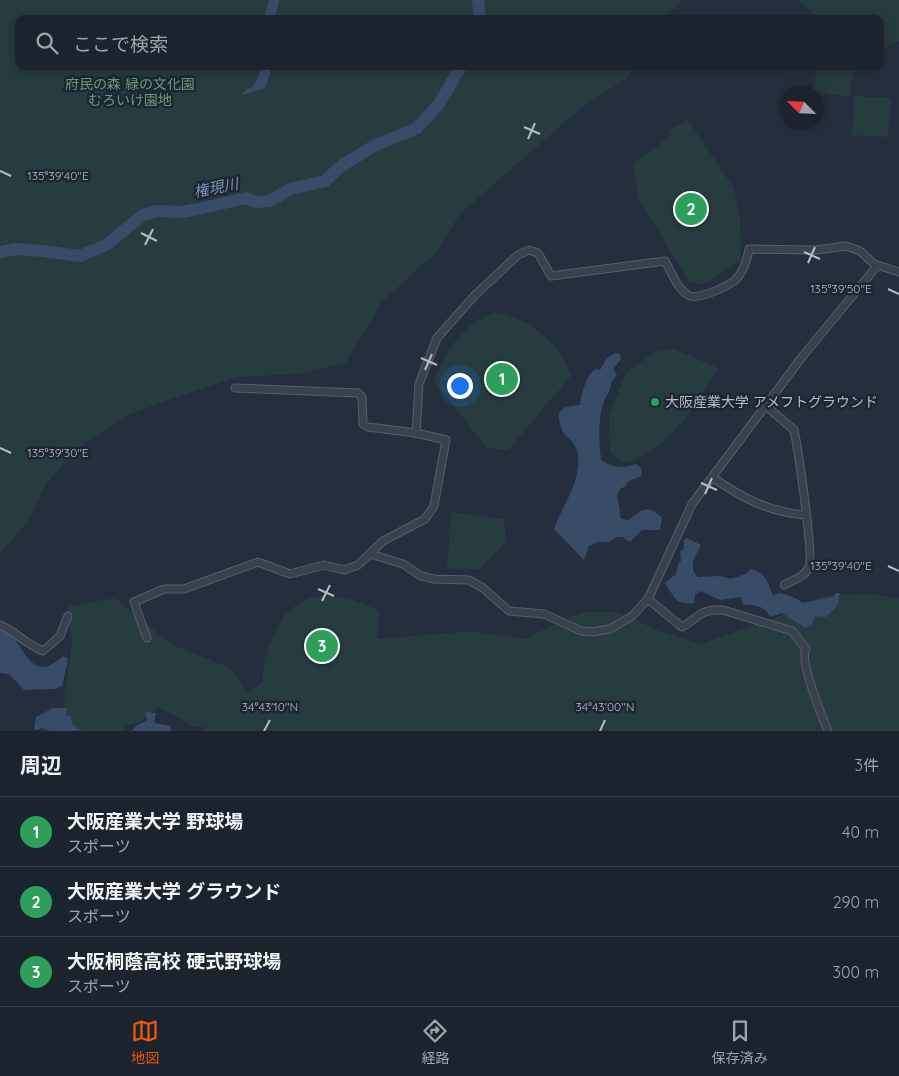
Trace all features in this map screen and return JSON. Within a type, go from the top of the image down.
[{"type":"street","points":[[416,433],[419,384],[437,338],[475,295],[518,255],[529,250],[538,253],[551,276],[664,261],[683,291],[690,296],[700,297],[735,281],[746,264],[749,250],[816,250],[846,246],[860,251],[878,266],[899,272]]},
{"type":"street","points":[[370,554],[403,564],[421,576],[434,579],[469,580],[483,588],[509,611],[544,614],[581,631],[592,632],[610,629],[632,616],[648,600],[685,516],[802,357],[878,266]]},
{"type":"street","points":[[147,638],[134,602],[164,589],[184,589],[258,562],[290,574],[324,565],[344,570],[358,566],[383,541],[425,519],[434,506],[446,440],[416,433],[368,428],[364,424],[362,397],[358,392],[235,388]]},
{"type":"street","points":[[766,406],[794,430],[805,515],[810,565],[806,573],[784,585]]},
{"type":"street","points":[[712,477],[740,496],[770,510],[805,515]]},
{"type":"street","points":[[648,600],[682,628],[698,614],[711,609],[723,610],[792,631],[806,649],[804,657],[814,700],[828,731]]},
{"type":"street","points":[[0,624],[17,634],[29,646],[44,651],[60,636],[68,616]]},
{"type":"green space","name":"府民の森 緑の文化園 むろいけ園地","points":[[0,0],[682,0],[668,15],[15,15],[15,70],[632,70],[628,77],[580,109],[460,214],[437,251],[382,302],[345,363],[303,373],[232,378],[127,415],[79,447],[45,485],[29,521],[0,553]]},
{"type":"green space","points":[[798,0],[899,0],[899,41],[884,48],[884,15],[815,15]]},
{"type":"green space","points":[[816,70],[854,70],[849,97],[824,93],[824,85],[814,85]]},
{"type":"green space","points":[[854,96],[891,98],[888,137],[852,135]]},
{"type":"green space","points":[[688,120],[733,187],[740,219],[741,260],[703,284],[690,283],[638,198],[633,163],[671,136],[669,131]]},
{"type":"green space","points":[[495,312],[519,319],[541,334],[560,353],[571,376],[508,450],[487,448],[434,381],[444,359],[457,339],[474,323]]},
{"type":"green space","name":"大阪産業大学 アメフトグラウンド","points":[[672,348],[718,368],[701,396],[667,438],[654,449],[625,463],[610,452],[609,416],[626,372],[657,351]]},
{"type":"green space","points":[[451,512],[504,519],[506,542],[480,569],[447,569]]},
{"type":"green space","points":[[868,594],[899,598],[899,731],[202,731],[206,727],[195,727],[158,707],[140,722],[124,727],[123,731],[43,731],[40,726],[63,712],[72,641],[68,616],[69,606],[115,598],[171,644],[230,668],[248,693],[262,682],[266,657],[274,635],[284,618],[296,605],[312,597],[331,596],[354,600],[379,611],[377,639],[472,631],[524,639],[583,612],[618,612],[659,631],[701,644],[790,612],[823,596]]},
{"type":"water","points":[[269,0],[279,0],[276,15],[265,15]]},
{"type":"water","points":[[261,70],[271,70],[265,89],[242,94],[247,89],[253,87]]},
{"type":"water","points":[[615,353],[620,354],[621,359],[613,369],[617,375],[611,382],[601,411],[599,432],[601,460],[614,466],[627,467],[636,464],[641,468],[642,476],[629,481],[617,494],[621,519],[629,520],[637,513],[645,510],[653,511],[662,518],[660,530],[642,530],[630,542],[622,537],[616,537],[609,542],[598,542],[589,546],[584,560],[554,529],[572,491],[578,471],[577,450],[561,428],[559,413],[565,407],[580,405],[589,376],[595,369],[600,370],[607,358]]},
{"type":"water","points":[[687,538],[701,545],[693,561],[693,571],[698,577],[720,576],[731,579],[746,574],[750,569],[755,570],[763,575],[773,596],[779,593],[802,603],[832,597],[836,593],[840,593],[837,606],[826,617],[815,616],[812,624],[805,628],[782,613],[770,617],[766,610],[759,606],[743,605],[741,597],[720,600],[701,591],[695,594],[694,603],[679,602],[665,583],[676,574],[678,564],[681,561],[680,551],[684,549],[684,540]]},
{"type":"water","points":[[0,628],[12,636],[29,659],[40,667],[46,667],[63,656],[68,659],[62,686],[54,689],[24,690],[9,674],[0,673]]},
{"type":"water","points":[[53,708],[67,708],[66,715],[70,716],[73,725],[82,731],[49,731],[44,728],[34,730],[36,717]]},
{"type":"water","points":[[145,712],[156,713],[154,723],[170,726],[172,731],[132,731],[136,726],[147,720]]},
{"type":"waterway","name":"権現川","points":[[478,0],[480,15]]},
{"type":"waterway","name":"権現川","points":[[0,252],[16,249],[80,256],[106,245],[143,215],[157,211],[183,212],[246,198],[256,202],[270,201],[290,189],[325,181],[341,166],[374,146],[417,128],[439,104],[459,70]]},
{"type":"place","name":"大阪産業大学 グラウンド","points":[[691,209]]},
{"type":"place","name":"大阪産業大学 野球場","points":[[502,379]]},
{"type":"place","name":"大阪産業大学 アメフトグラウンド","points":[[655,402]]},
{"type":"place","name":"大阪桐蔭高校 硬式野球場","points":[[322,646]]}]
